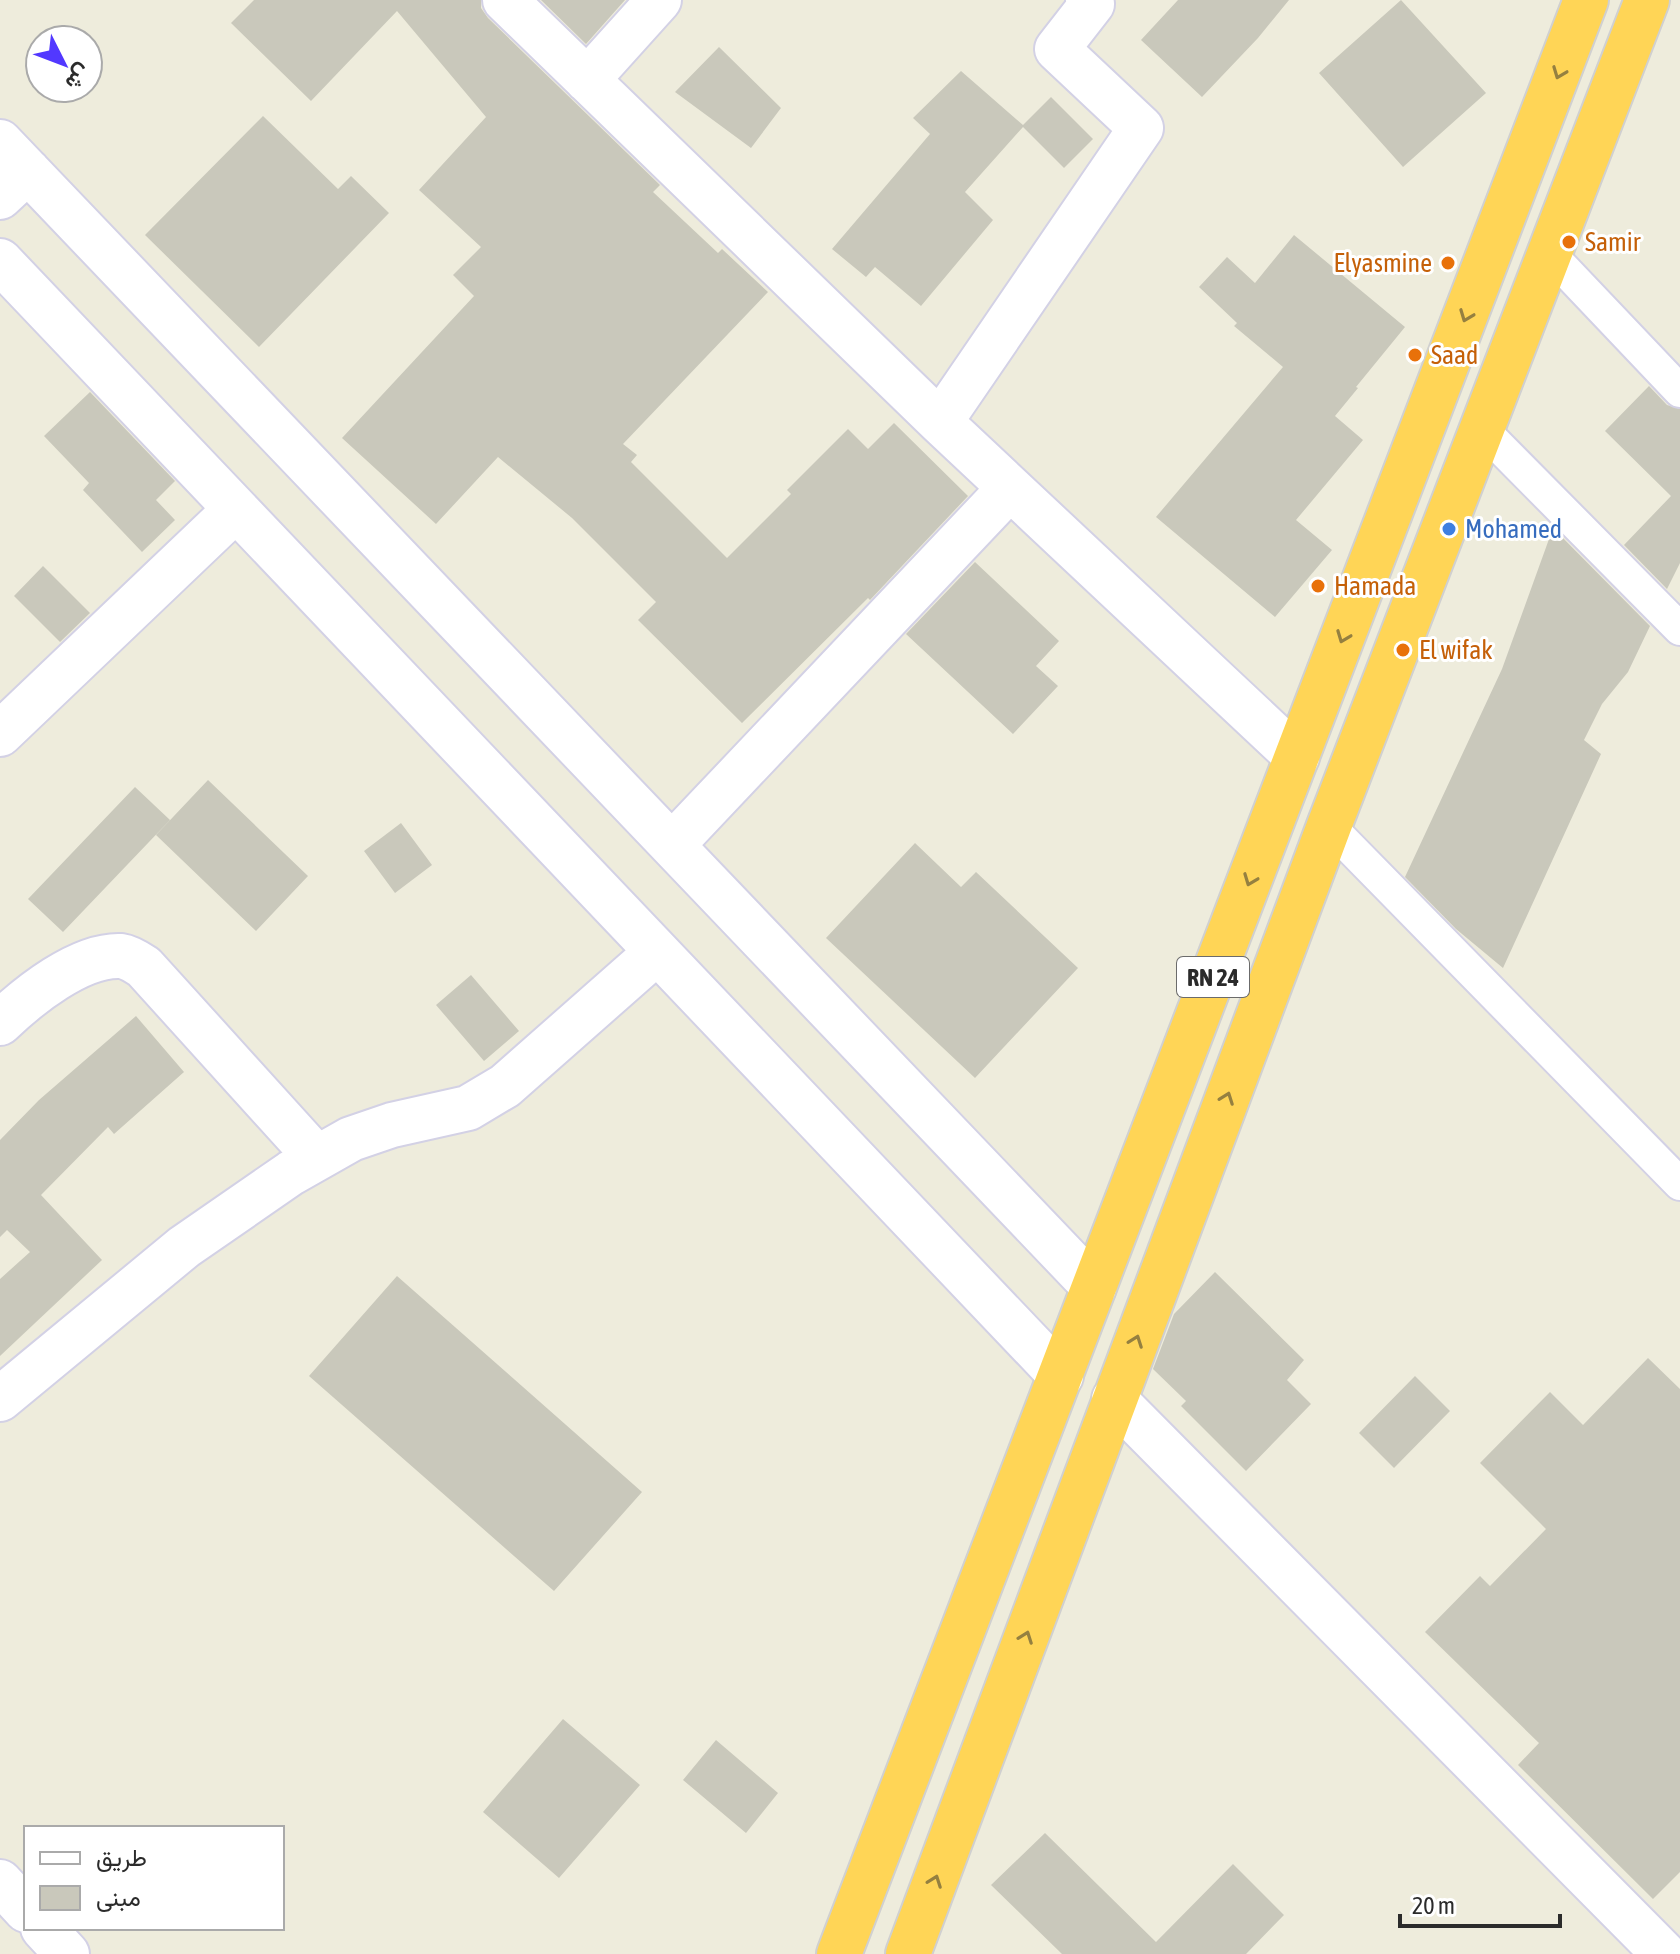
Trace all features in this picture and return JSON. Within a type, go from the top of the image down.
[{"type":"highway","name":"RN 24","points":[[839,1954],[1586,0]]},
{"type":"highway","name":"RN 24","points":[[908,1954],[1329,826],[1647,0]]},
{"type":"street","points":[[505,0],[940,422],[1297,757]]},
{"type":"street","points":[[587,80],[659,0]]},
{"type":"street","points":[[940,422],[1141,128],[1057,49],[1092,4],[1088,0]]},
{"type":"street","points":[[9,170],[672,845],[1094,1287]]},
{"type":"street","points":[[0,261],[1061,1376]]},
{"type":"street","points":[[672,845],[1010,488]]},
{"type":"street","points":[[0,734],[236,509]]},
{"type":"street","points":[[0,1399],[184,1247],[291,1173],[351,1139],[392,1125],[447,1114],[488,1098],[657,952]]},
{"type":"street","points":[[0,1023],[48,983],[89,962],[123,956],[144,967],[317,1158]]},
{"type":"street","points":[[1114,1399],[1664,1954]]},
{"type":"street","points":[[0,1882],[24,1908]]},
{"type":"street","points":[[45,1930],[67,1954]]},
{"type":"lane","points":[[1548,252],[1680,391]]},
{"type":"lane","points":[[1481,428],[1680,629]]},
{"type":"lane","points":[[1329,826],[1680,1184]]},
{"type":"building","points":[[254,0],[481,0],[481,8],[488,18],[660,185],[653,192],[718,253],[722,249],[768,292],[623,444],[637,455],[631,462],[727,558],[791,494],[787,490],[848,429],[868,449],[894,423],[968,496],[870,600],[868,598],[742,723],[638,620],[656,602],[572,518],[498,457],[436,524],[342,438],[474,296],[453,275],[481,247],[419,190],[486,117],[397,11],[311,101],[231,23]]},
{"type":"building","points":[[541,0],[625,0],[586,44]]},
{"type":"building","points":[[1178,0],[1289,0],[1202,97],[1141,40]]},
{"type":"building","points":[[1401,0],[1486,93],[1403,167],[1319,73]]},
{"type":"building","points":[[719,47],[781,108],[751,148],[675,92]]},
{"type":"building","points":[[961,71],[1023,125],[1051,97],[1093,139],[1064,168],[1023,127],[965,192],[993,220],[921,306],[875,267],[866,277],[832,249],[930,134],[913,118]]},
{"type":"building","points":[[263,116],[338,189],[351,176],[389,213],[259,347],[145,235]]},
{"type":"building","points":[[1294,235],[1405,327],[1335,416],[1363,440],[1296,520],[1332,550],[1275,617],[1156,517],[1283,367],[1234,326],[1237,323],[1199,287],[1227,257],[1255,283]]},
{"type":"building","points":[[1649,386],[1667,405],[1680,409],[1680,563],[1667,589],[1624,545],[1671,496],[1605,431]]},
{"type":"building","points":[[90,392],[175,481],[156,500],[175,520],[142,552],[83,490],[89,483],[44,436]]},
{"type":"building","points":[[1553,528],[1650,626],[1628,672],[1602,704],[1584,740],[1601,754],[1503,968],[1456,929],[1405,877],[1502,669]]},
{"type":"building","points":[[975,562],[1059,641],[1036,666],[1058,686],[1013,734],[906,634]]},
{"type":"building","points":[[43,566],[90,613],[60,642],[14,596]]},
{"type":"building","points":[[208,780],[308,876],[256,931],[156,835]]},
{"type":"building","points":[[135,787],[170,820],[63,932],[28,899]]},
{"type":"building","points":[[401,823],[432,865],[395,893],[364,851]]},
{"type":"building","points":[[915,843],[961,887],[976,872],[1078,968],[975,1078],[826,938]]},
{"type":"building","points":[[471,975],[519,1031],[484,1061],[436,1005]]},
{"type":"building","points":[[136,1016],[184,1072],[114,1134],[108,1127],[41,1195],[102,1260],[0,1356],[0,1279],[30,1252],[7,1230],[0,1237],[0,1140],[39,1100]]},
{"type":"building","points":[[1215,1272],[1304,1360],[1287,1380],[1311,1404],[1246,1471],[1181,1406],[1186,1401],[1153,1369],[1174,1314]]},
{"type":"building","points":[[397,1276],[642,1492],[554,1591],[309,1376]]},
{"type":"building","points":[[1648,1358],[1680,1389],[1680,1872],[1653,1899],[1518,1765],[1539,1743],[1425,1632],[1480,1576],[1490,1586],[1546,1529],[1480,1463],[1550,1392],[1583,1425]]},
{"type":"building","points":[[1415,1376],[1450,1411],[1394,1468],[1359,1433]]},
{"type":"building","points":[[563,1719],[640,1785],[559,1878],[483,1812]]},
{"type":"building","points":[[716,1740],[778,1793],[746,1833],[683,1780]]},
{"type":"building","points":[[1045,1833],[1156,1942],[1233,1864],[1284,1915],[1246,1954],[1062,1954],[991,1885]]},
{"type":"place","name":"Samir","points":[[1569,242]]},
{"type":"place","name":"Elyasmine","points":[[1448,263]]},
{"type":"place","name":"Saad","points":[[1415,355]]},
{"type":"place","name":"Mohamed","points":[[1449,529]]},
{"type":"place","name":"Hamada","points":[[1318,586]]},
{"type":"place","name":"El wifak","points":[[1403,650]]}]
